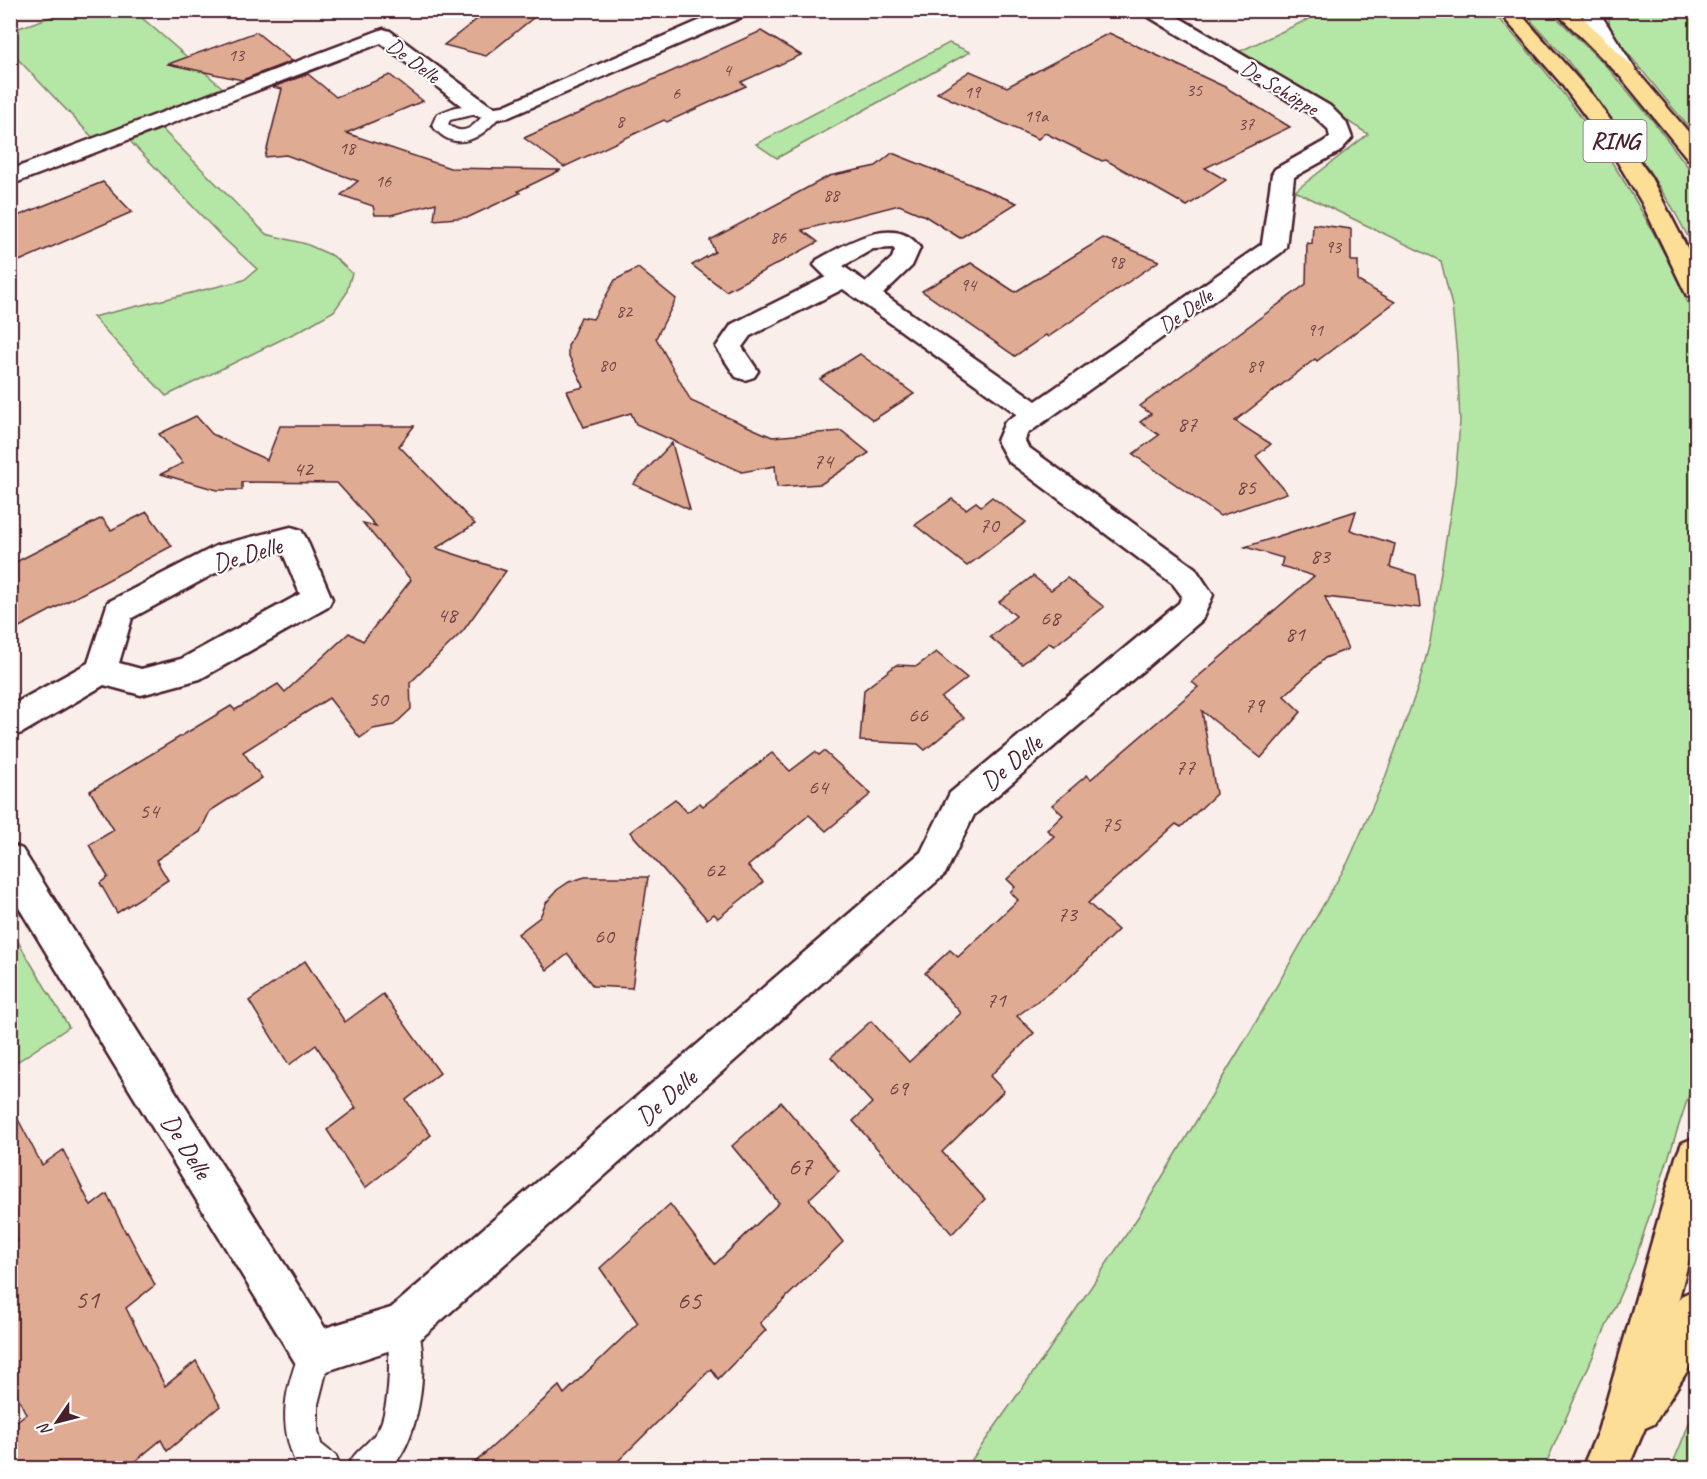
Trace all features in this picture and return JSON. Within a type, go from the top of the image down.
[{"type":"main road","name":"RING","points":[[1506,10],[1558,65],[1608,130],[1654,202],[1696,290]]},
{"type":"main road","name":"RING","points":[[1563,10],[1627,72],[1696,154]]},
{"type":"main road","points":[[1613,1452],[1696,1157]]},
{"type":"main road","points":[[1613,1452],[1691,1326],[1696,1311]]},
{"type":"street","name":"De Delle","points":[[10,178],[383,35],[486,112],[509,111],[742,10]]},
{"type":"street","name":"De Schöppe","points":[[1150,10],[1322,111],[1338,127],[1341,138],[1331,147],[1283,174]]},
{"type":"street","points":[[1595,10],[1593,18],[1627,72]]},
{"type":"street","name":"De Delle","points":[[10,860],[315,1353],[403,1326],[933,862],[962,804],[1191,611],[1198,595],[1184,576],[1018,454],[1011,441],[1015,429],[1274,247],[1283,174]]},
{"type":"street","points":[[867,295],[903,261],[908,248],[898,240],[868,242],[826,265],[867,295],[1037,415]]},
{"type":"street","points":[[745,371],[729,347],[741,330],[844,278]]},
{"type":"street","name":"De Delle","points":[[291,538],[317,599],[189,670],[141,682],[101,671],[119,611],[226,554],[291,538]]},
{"type":"street","points":[[10,723],[101,671]]},
{"type":"lane","points":[[364,1468],[385,1451],[398,1422],[404,1382],[403,1326]]},
{"type":"lane","points":[[315,1353],[303,1391],[301,1430],[310,1458],[324,1468]]},
{"type":"green space","points":[[1610,10],[1696,11],[1696,136],[1611,33],[1608,14]]},
{"type":"green space","points":[[68,11],[134,11],[225,90],[96,141],[11,52],[10,31]]},
{"type":"green space","points":[[1306,11],[1491,11],[1554,82],[1608,156],[1655,236],[1696,321],[1696,1073],[1634,1263],[1544,1468],[966,1468],[1138,1217],[1249,1034],[1348,862],[1385,778],[1418,687],[1430,642],[1455,482],[1460,422],[1452,306],[1441,261],[1295,191],[1368,134],[1236,53],[1311,18]]},
{"type":"green space","points":[[1546,11],[1554,15],[1607,67],[1692,172],[1696,179],[1696,252],[1672,207],[1638,154],[1567,60],[1533,23],[1528,12]]},
{"type":"green space","points":[[949,43],[970,52],[777,158],[756,144]]},
{"type":"green space","points":[[162,129],[266,234],[306,244],[333,256],[352,273],[346,294],[334,311],[301,330],[166,396],[93,317],[244,280],[257,269],[222,237],[130,141]]},
{"type":"green space","points":[[11,930],[69,1027],[10,1066]]},
{"type":"green space","points":[[1696,1407],[1696,1468],[1671,1468]]},
{"type":"building","points":[[489,10],[543,10],[486,56],[444,45]]},
{"type":"building","points":[[761,31],[801,55],[741,82],[746,86],[667,122],[664,120],[564,167],[524,138]]},
{"type":"building","points":[[256,32],[292,61],[242,80],[168,64]]},
{"type":"building","points":[[1109,33],[1225,87],[1290,127],[1205,168],[1226,180],[1187,206],[1106,160],[1102,161],[1045,133],[1038,139],[937,93],[970,71],[1007,87]]},
{"type":"building","points":[[308,74],[336,97],[390,75],[423,101],[346,133],[450,168],[561,170],[518,191],[520,193],[469,217],[434,220],[436,203],[391,215],[375,215],[373,206],[341,195],[358,181],[286,155],[265,157],[282,89],[273,87]]},
{"type":"building","points":[[892,153],[1017,203],[960,238],[925,216],[899,205],[802,230],[818,242],[726,291],[692,265],[715,252],[710,240],[829,176],[876,166]]},
{"type":"building","points":[[103,182],[132,212],[10,265],[10,219]]},
{"type":"building","points":[[1313,224],[1351,229],[1351,261],[1358,261],[1358,281],[1395,302],[1317,361],[1315,359],[1235,421],[1271,444],[1256,456],[1287,493],[1220,516],[1133,454],[1159,435],[1140,422],[1151,414],[1140,406],[1306,284],[1307,243],[1312,244]]},
{"type":"building","points":[[1103,238],[1159,261],[1048,337],[1046,335],[1015,356],[922,291],[971,263],[1015,292]]},
{"type":"building","points":[[638,268],[676,299],[656,338],[691,401],[772,437],[842,431],[869,453],[821,484],[777,487],[775,466],[742,472],[636,424],[631,413],[584,427],[567,391],[584,387],[568,354],[568,346],[581,317],[593,319],[615,280]]},
{"type":"building","points":[[860,354],[914,394],[873,420],[820,379]]},
{"type":"building","points":[[196,416],[212,434],[267,460],[280,426],[414,426],[399,446],[475,524],[436,548],[506,571],[463,631],[410,683],[411,709],[394,725],[373,729],[360,738],[329,698],[243,752],[262,778],[210,811],[200,832],[156,860],[168,880],[117,913],[100,883],[108,877],[89,845],[114,830],[90,791],[231,706],[235,710],[278,684],[285,692],[349,633],[363,641],[411,580],[363,523],[376,526],[337,483],[242,482],[242,490],[217,490],[161,474],[183,463],[159,434]]},
{"type":"building","points":[[672,443],[690,510],[633,484]]},
{"type":"building","points":[[992,497],[1026,522],[967,566],[915,525],[952,499],[966,509],[976,502],[981,506]]},
{"type":"building","points":[[1356,511],[1350,530],[1395,544],[1390,567],[1416,575],[1420,608],[1325,597],[1348,649],[1325,658],[1284,696],[1301,712],[1261,758],[1202,711],[1216,794],[1181,827],[1176,824],[1088,903],[1118,930],[1069,978],[1017,1016],[1034,1033],[990,1076],[1004,1091],[942,1152],[985,1199],[952,1234],[853,1121],[872,1103],[831,1057],[871,1021],[909,1062],[961,1013],[925,973],[950,950],[958,957],[1018,900],[1010,892],[1015,887],[1007,879],[1054,836],[1047,830],[1063,815],[1052,805],[1087,775],[1091,779],[1198,687],[1192,682],[1314,576],[1281,566],[1283,558],[1245,547]]},
{"type":"building","points":[[147,512],[172,546],[10,632],[10,565],[102,518],[111,530]]},
{"type":"building","points":[[1033,576],[1051,590],[1067,578],[1104,607],[1054,646],[1049,643],[1022,664],[990,637],[1016,616],[999,602]]},
{"type":"building","points":[[936,652],[967,678],[941,698],[964,718],[925,750],[918,744],[860,741],[864,690],[896,665],[917,666]]},
{"type":"building","points":[[824,751],[871,794],[826,831],[809,815],[748,866],[763,882],[718,918],[714,914],[707,919],[630,832],[675,799],[687,812],[700,803],[703,806],[772,753],[790,771],[815,752],[819,755]]},
{"type":"building","points":[[585,877],[648,877],[632,988],[593,986],[568,954],[547,970],[518,934],[540,917],[546,903],[557,890],[569,882]]},
{"type":"building","points":[[305,961],[345,1022],[383,994],[440,1073],[406,1100],[431,1135],[365,1188],[327,1130],[356,1108],[316,1045],[289,1065],[249,1001]]},
{"type":"building","points":[[781,1102],[839,1171],[809,1199],[843,1242],[760,1323],[766,1330],[718,1379],[711,1369],[611,1468],[469,1468],[559,1386],[564,1394],[638,1323],[600,1268],[670,1204],[715,1264],[779,1203],[732,1146]]},
{"type":"building","points":[[10,1104],[42,1165],[63,1150],[91,1206],[107,1194],[155,1285],[126,1308],[165,1386],[196,1361],[220,1406],[167,1451],[161,1440],[127,1468],[20,1468],[10,1446],[10,1426],[26,1414],[10,1380],[10,1247],[18,1241],[10,1223]]}]
